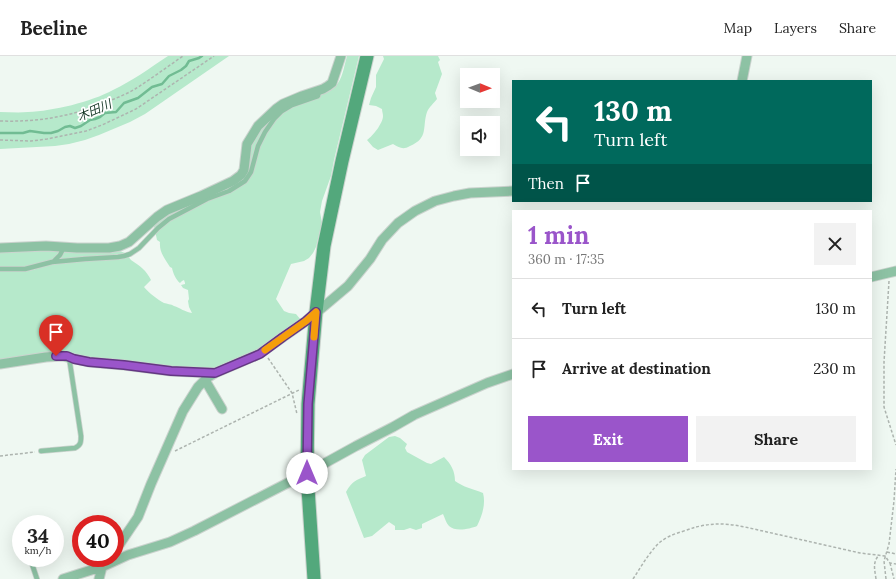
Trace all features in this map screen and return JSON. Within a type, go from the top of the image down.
[{"type":"street","points":[[0,248],[46,246],[96,249],[115,248],[129,242],[167,210],[201,196],[239,177],[244,170],[248,144],[258,126],[283,104],[320,90],[332,83],[341,56]]},
{"type":"street","points":[[314,579],[307,473],[309,386],[316,312],[326,238],[342,161],[367,56]]},
{"type":"street","points":[[742,80],[747,56]]},
{"type":"street","points":[[124,537],[138,517],[183,411],[198,387],[205,380],[215,373],[260,354],[306,321],[348,286],[382,240],[398,223],[415,211],[435,201],[454,196],[470,193],[512,191]]},
{"type":"street","points":[[872,276],[893,272]]},
{"type":"street","points":[[0,364],[51,356],[62,356],[89,362],[171,371],[215,373]]},
{"type":"street","points":[[124,557],[170,542],[307,473],[414,415],[487,383],[512,374]]},
{"type":"street","points":[[205,380],[222,409]]},
{"type":"street","points":[[63,579],[103,567]]},
{"type":"street","points":[[99,579],[103,567]]},
{"type":"lane","points":[[0,269],[25,269],[53,262],[124,256],[130,254],[139,248],[169,219],[207,199],[229,191],[242,184],[252,172],[258,146],[274,119],[282,111],[292,105],[318,96],[320,90]]},
{"type":"lane","points":[[53,262],[60,255],[64,247]]},
{"type":"lane","points":[[41,451],[75,448],[80,444],[81,436],[69,357]]},
{"type":"lane","points":[[33,567],[37,579]]},
{"type":"path","points":[[0,121],[30,121],[60,117],[107,102],[135,88],[183,56]]},
{"type":"path","points":[[0,140],[47,139],[86,131],[102,125],[136,109],[214,56]]},
{"type":"path","points":[[893,272],[884,362],[884,407],[896,445]]},
{"type":"path","points":[[264,351],[292,393],[298,419],[308,421]]},
{"type":"path","points":[[165,452],[174,452],[304,387],[309,386]]},
{"type":"path","points":[[0,456],[41,451]]},
{"type":"path","points":[[886,579],[884,561],[889,544],[896,469]]},
{"type":"path","points":[[633,579],[649,555],[663,540],[690,528],[711,524],[733,524],[847,551],[886,556]]},
{"type":"path","points":[[887,552],[896,554]]},
{"type":"path","points":[[876,579],[874,567],[875,559],[879,556]]},
{"type":"path","points":[[886,556],[890,562],[894,579]]},
{"type":"path","points":[[890,562],[896,564]]},
{"type":"green space","points":[[168,56],[229,56],[145,114],[99,135],[69,144],[55,146],[0,149],[0,112],[49,110],[94,98],[127,83]]},
{"type":"green space","points":[[347,56],[359,56],[331,176],[322,201],[320,212],[322,223],[316,247],[309,258],[304,261],[291,264],[276,299],[284,311],[296,314],[301,320],[271,344],[214,370],[205,371],[75,358],[0,362],[0,270],[33,270],[71,258],[58,259],[65,251],[113,250],[125,253],[131,260],[142,268],[151,280],[144,287],[148,291],[164,303],[192,313],[189,307],[188,290],[183,288],[181,285],[185,284],[184,280],[180,283],[177,280],[172,268],[161,252],[160,242],[157,240],[154,226],[155,221],[225,184],[245,184],[248,180],[249,173],[246,167],[246,159],[258,126],[315,94],[323,94],[333,89],[341,77]]},
{"type":"green space","points":[[383,56],[438,56],[440,60],[438,62],[442,74],[435,93],[437,99],[427,112],[424,132],[416,143],[405,148],[393,144],[378,150],[367,140],[372,136],[383,119],[382,109],[369,105],[376,87],[376,75],[384,59]]},
{"type":"green space","points":[[29,250],[60,251],[52,260],[27,267],[0,267],[0,252]]},
{"type":"green space","points":[[395,436],[407,444],[405,448],[407,452],[427,463],[431,464],[444,457],[452,468],[455,481],[483,493],[483,510],[477,526],[463,529],[452,528],[447,523],[443,514],[422,524],[422,528],[416,530],[410,528],[395,530],[395,526],[389,522],[372,536],[364,538],[346,492],[354,481],[366,476],[362,460],[365,455],[389,437]]},
{"type":"waterway","name":"木田川","points":[[0,133],[23,133],[30,131],[51,133],[65,127],[70,126],[75,128],[81,126],[105,113],[116,112],[124,103],[138,98],[152,87],[162,84],[169,76],[186,66],[189,61],[202,56]]},
{"type":"slow traffic","points":[[265,350],[306,321],[316,312],[314,337]]},
{"type":"route","points":[[56,356],[67,356],[89,362],[171,371],[215,373],[260,354],[316,312],[308,404],[307,473]]}]
